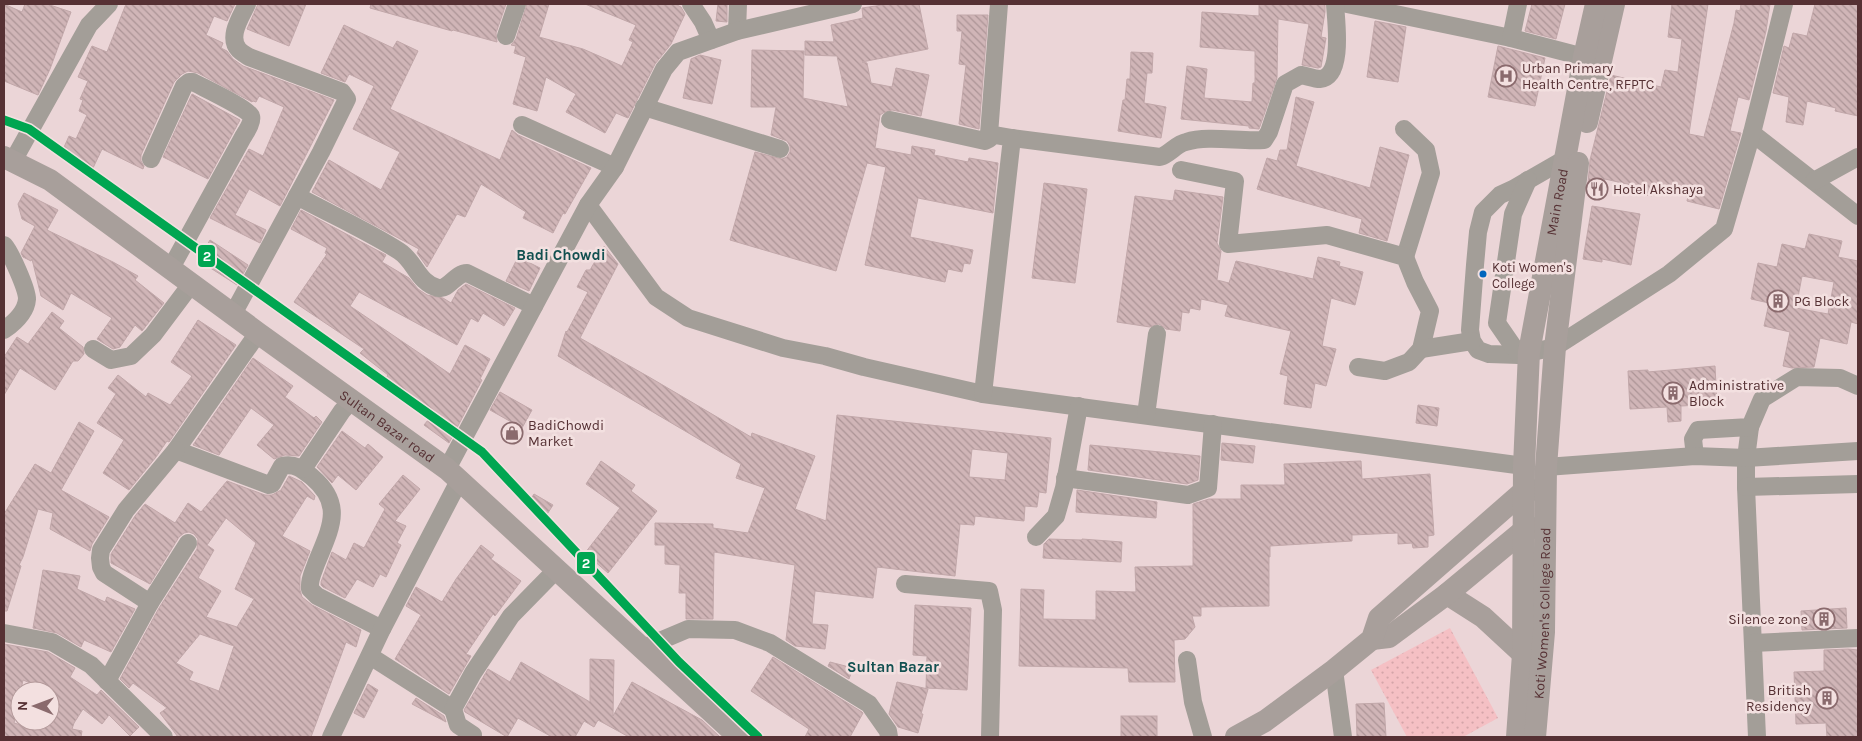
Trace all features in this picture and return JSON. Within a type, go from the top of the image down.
[{"type":"main road","name":"Main Road","points":[[1535,478],[1524,353],[1596,4]]},
{"type":"main road","name":"Main Road","points":[[1535,478],[1555,347],[1579,157],[1614,4]]},
{"type":"main road","name":"Sultan Bazar road","points":[[8,159],[50,180],[454,474],[739,737]]},
{"type":"main road","name":"Koti Women's College Road","points":[[1517,737],[1534,528],[1535,478]]},
{"type":"main road","points":[[1236,737],[1265,721],[1372,639],[1379,618],[1535,478]]},
{"type":"main road","name":"Koti Women's College Road","points":[[1534,528],[1544,632],[1535,737]]},
{"type":"main road","points":[[1372,639],[1389,637],[1534,528]]},
{"type":"main road","points":[[1447,594],[1483,617],[1523,654]]},
{"type":"street","points":[[8,159],[89,25],[109,4]]},
{"type":"street","points":[[233,314],[321,152],[347,99],[342,92],[249,57],[238,50],[235,30],[247,4]]},
{"type":"street","points":[[506,36],[517,4]]},
{"type":"street","points":[[692,4],[711,40]]},
{"type":"street","points":[[736,31],[738,4]]},
{"type":"street","points":[[331,737],[534,306],[588,205],[615,166],[664,69],[678,52],[736,31],[852,4]]},
{"type":"street","points":[[890,120],[985,141],[989,139],[999,4]]},
{"type":"street","points":[[989,134],[1160,157],[1184,142],[1198,139],[1264,140],[1269,132],[1285,84],[1301,75],[1319,79],[1324,78],[1330,75],[1334,68],[1336,51],[1335,4]]},
{"type":"street","points":[[1347,4],[1511,38],[1584,57]]},
{"type":"street","points":[[1511,38],[1518,4]]},
{"type":"street","points":[[1565,159],[1500,195],[1483,212],[1478,232],[1470,330],[1472,341],[1478,350],[1489,354],[1524,353],[1555,347],[1669,274],[1724,229],[1752,133],[1784,4]]},
{"type":"street","points":[[150,159],[184,86],[189,82],[193,82],[249,112],[251,116],[247,129],[171,268]]},
{"type":"street","points":[[644,107],[780,149]]},
{"type":"street","points":[[522,126],[615,166]]},
{"type":"street","points":[[1358,367],[1385,371],[1409,362],[1421,349],[1430,311],[1405,258],[1431,173],[1426,150],[1404,130]]},
{"type":"street","points":[[1752,133],[1858,216]]},
{"type":"street","points":[[983,394],[1012,138]]},
{"type":"street","points":[[1814,181],[1858,157]]},
{"type":"street","points":[[1181,170],[1235,181],[1228,244],[1327,235],[1405,258]]},
{"type":"street","points":[[1524,353],[1497,323],[1513,214],[1528,180]]},
{"type":"street","points":[[297,196],[402,252],[423,280],[433,286],[444,287],[462,273],[467,273],[534,306]]},
{"type":"street","points":[[588,205],[656,297],[688,318],[783,348],[983,394],[1214,424],[1535,478],[1695,456],[1746,458],[1858,451]]},
{"type":"street","points":[[4,245],[16,267],[27,298],[23,312],[12,325],[4,330]]},
{"type":"street","points":[[93,349],[112,360],[131,356],[153,336],[192,283]]},
{"type":"street","points":[[150,604],[104,573],[101,566],[101,550],[126,510],[176,450],[258,333]]},
{"type":"street","points":[[1146,415],[1157,334]]},
{"type":"street","points":[[1421,349],[1472,341]]},
{"type":"street","points":[[1757,737],[1746,487],[1746,458],[1750,428],[1762,398],[1797,378],[1840,378],[1858,386]]},
{"type":"street","points":[[303,469],[342,411],[352,400]]},
{"type":"street","points":[[1036,537],[1056,516],[1078,406]]},
{"type":"street","points":[[1065,478],[1188,495],[1208,488],[1214,424]]},
{"type":"street","points":[[1695,456],[1693,439],[1698,430],[1750,428]]},
{"type":"street","points":[[176,450],[269,485],[272,484],[282,466],[292,464],[303,469],[321,484],[330,499],[332,517],[309,581],[310,589],[317,596],[382,629]]},
{"type":"street","points":[[1746,487],[1858,484]]},
{"type":"street","points":[[107,681],[150,604],[188,543]]},
{"type":"street","points":[[453,709],[473,673],[511,616],[557,569]]},
{"type":"street","points":[[905,584],[989,591],[994,610],[990,737]]},
{"type":"street","points":[[642,648],[688,629],[735,630],[770,643],[869,704],[888,731],[888,737]]},
{"type":"street","points":[[4,633],[52,642],[91,666],[164,737]]},
{"type":"street","points":[[1753,643],[1858,638]]},
{"type":"street","points":[[370,656],[453,709],[458,725],[473,734],[473,737]]},
{"type":"street","points":[[1187,660],[1193,702],[1203,737]]},
{"type":"street","points":[[1334,670],[1343,737]]},
{"type":"shaded area","points":[[1450,628],[1498,718],[1463,737],[1407,737],[1371,670]]},
{"type":"building","points":[[4,4],[22,12],[25,4],[47,4],[71,12],[50,69],[38,95],[4,81]]},
{"type":"building","points":[[126,4],[235,4],[227,21],[214,16],[206,35],[223,43],[221,48],[243,66],[334,100],[280,206],[249,189],[235,215],[266,230],[260,243],[210,218],[249,149],[263,156],[284,107],[259,96],[256,102],[252,102],[198,73],[188,71],[174,82],[141,155],[143,169],[102,149],[93,168],[61,154],[69,136],[76,139],[87,115],[79,111],[83,100],[80,99],[88,81],[78,77],[92,46],[107,52]]},
{"type":"building","points":[[258,4],[306,4],[289,46],[247,29]]},
{"type":"building","points":[[371,4],[506,4],[496,33],[497,42],[370,8]]},
{"type":"building","points":[[527,4],[549,4],[539,37],[583,49],[622,66],[633,42],[629,40],[636,25],[585,4],[675,4],[681,7],[685,14],[671,44],[655,64],[628,118],[616,113],[605,133],[566,112],[576,94],[546,77],[537,111],[513,104],[526,57],[514,53],[516,46],[511,45],[516,39]]},
{"type":"building","points":[[718,4],[727,4],[727,22],[716,21]]},
{"type":"building","points":[[889,4],[919,4],[928,49],[862,62],[867,63],[871,83],[892,87],[896,68],[929,75],[921,116],[892,110],[880,115],[875,148],[911,155],[912,146],[935,150],[934,155],[968,162],[969,158],[998,163],[993,213],[918,198],[910,237],[973,250],[970,264],[964,263],[962,272],[948,269],[945,282],[865,265],[886,167],[867,163],[836,271],[730,240],[755,152],[782,159],[787,157],[790,152],[790,146],[787,141],[771,135],[776,107],[751,107],[752,50],[804,51],[803,98],[848,107],[837,56],[805,55],[805,41],[834,42],[831,25],[863,18],[862,8]]},
{"type":"building","points":[[1259,4],[1325,4],[1321,37],[1326,38],[1321,67],[1302,65],[1309,24],[1278,19],[1277,78],[1259,129],[1249,128],[1249,126],[1181,119],[1187,66],[1207,69],[1204,98],[1252,102],[1253,83],[1255,83],[1255,51],[1200,47],[1202,12],[1259,16]]},
{"type":"building","points":[[1532,4],[1565,4],[1556,39],[1525,31]]},
{"type":"building","points":[[1672,4],[1708,4],[1689,134],[1704,137],[1736,10],[1740,11],[1741,4],[1770,4],[1766,31],[1749,100],[1738,97],[1730,131],[1741,133],[1719,209],[1687,201],[1688,196],[1652,190],[1652,196],[1639,194],[1640,187],[1605,179],[1601,197],[1587,194],[1590,160],[1611,75],[1661,87],[1665,70],[1678,72],[1682,39],[1668,37]]},
{"type":"building","points":[[1815,4],[1858,4],[1858,116],[1835,111],[1836,108],[1807,101],[1803,125],[1786,122],[1789,97],[1773,93],[1784,46],[1789,48],[1793,33],[1807,36]]},
{"type":"building","points":[[957,15],[988,15],[979,129],[959,124],[966,65],[959,64],[962,31],[957,31]]},
{"type":"building","points":[[1375,21],[1406,27],[1398,82],[1367,77]]},
{"type":"building","points":[[344,25],[393,48],[397,41],[418,51],[390,109],[500,160],[512,130],[518,135],[591,168],[553,233],[523,218],[526,212],[481,184],[465,217],[457,214],[427,267],[417,253],[419,249],[312,192],[329,160],[381,190],[400,152],[353,129],[374,86],[349,74],[345,82],[321,73]]},
{"type":"building","points":[[1498,46],[1545,58],[1535,106],[1488,97]]},
{"type":"building","points":[[1131,52],[1153,53],[1152,73],[1147,73],[1144,103],[1166,107],[1161,138],[1118,131],[1123,100],[1125,100],[1127,79],[1130,79]]},
{"type":"building","points":[[700,55],[721,60],[712,104],[683,98],[691,59]]},
{"type":"building","points":[[192,94],[240,120],[208,179],[163,157]]},
{"type":"building","points":[[1296,97],[1314,102],[1296,166],[1370,188],[1380,147],[1409,155],[1387,241],[1359,233],[1362,219],[1257,189],[1267,158],[1277,161],[1280,150],[1287,150]]},
{"type":"building","points":[[1044,183],[1087,189],[1075,283],[1032,278]]},
{"type":"building","points":[[1175,190],[1223,197],[1217,243],[1221,251],[1217,280],[1229,283],[1236,261],[1313,279],[1318,257],[1340,262],[1339,266],[1363,272],[1355,305],[1331,298],[1322,346],[1336,349],[1326,386],[1315,383],[1311,408],[1284,404],[1288,376],[1280,374],[1291,331],[1225,316],[1228,305],[1201,299],[1200,310],[1190,308],[1189,313],[1182,312],[1180,331],[1166,329],[1159,324],[1150,327],[1117,322],[1135,196],[1173,201]]},
{"type":"building","points":[[24,193],[58,210],[47,230],[138,276],[135,280],[164,303],[142,331],[135,325],[120,347],[113,349],[97,339],[112,318],[71,293],[63,310],[41,296],[32,259],[31,261],[23,257],[21,253],[35,226],[22,219],[18,204]]},
{"type":"building","points":[[1592,206],[1640,214],[1631,265],[1602,259],[1602,262],[1583,259]]},
{"type":"building","points":[[301,210],[386,255],[382,262],[409,278],[418,289],[427,295],[443,298],[451,303],[458,290],[466,284],[515,308],[504,326],[483,313],[478,322],[471,318],[457,345],[359,292],[350,306],[450,374],[465,345],[490,359],[480,379],[482,380],[449,443],[424,425],[433,414],[402,394],[400,397],[382,384],[388,375],[360,353],[364,349],[294,302],[327,254],[325,253],[327,248],[291,229]]},
{"type":"building","name":"PG Block","points":[[1809,234],[1842,241],[1838,257],[1858,261],[1858,324],[1851,322],[1847,344],[1820,338],[1814,367],[1792,368],[1783,366],[1790,332],[1764,326],[1769,303],[1751,299],[1758,263],[1777,267],[1782,244],[1805,249]],"holes":[[[1802,276],[1834,282],[1828,314],[1796,308]]]},
{"type":"building","points":[[210,240],[248,265],[237,285],[198,260]]},
{"type":"building","points":[[604,246],[618,264],[580,338],[751,437],[752,433],[815,456],[795,509],[826,521],[837,415],[1051,438],[1046,493],[1039,492],[1037,507],[1025,506],[1024,521],[975,516],[974,525],[960,524],[955,576],[877,567],[873,598],[815,591],[812,624],[828,625],[825,649],[795,646],[786,640],[795,565],[714,552],[713,619],[686,619],[686,593],[679,593],[680,565],[665,564],[665,545],[655,545],[655,523],[713,524],[713,528],[748,533],[765,488],[736,478],[741,464],[558,356],[566,331],[588,292],[577,287],[586,270],[590,270]],"holes":[[[972,449],[1008,453],[1005,480],[969,477]]]},
{"type":"building","points":[[518,257],[540,268],[529,291],[506,281]]},
{"type":"building","points":[[52,312],[64,321],[59,328],[83,347],[84,354],[78,361],[73,361],[55,390],[20,368],[4,395],[4,357],[17,337],[28,344]]},
{"type":"building","points":[[198,320],[236,345],[169,442],[167,441],[129,490],[103,473],[124,440],[97,423],[116,394],[108,388],[118,375],[146,397],[148,393],[170,405],[192,376],[171,362]]},
{"type":"building","points":[[253,358],[293,386],[285,397],[314,418],[316,416],[322,422],[299,456],[285,455],[274,459],[257,445],[274,425],[251,408],[219,455],[193,445]]},
{"type":"building","name":"Administrative Block","points":[[1715,366],[1717,404],[1681,406],[1681,421],[1668,422],[1667,407],[1630,409],[1628,371],[1648,370],[1648,372]]},
{"type":"building","points":[[500,392],[532,410],[522,428],[490,410]]},
{"type":"building","points":[[1418,405],[1439,408],[1437,426],[1416,423]]},
{"type":"building","points":[[79,422],[94,431],[61,490],[109,517],[92,544],[90,551],[50,529],[53,513],[38,509],[19,565],[21,566],[7,611],[4,611],[4,514],[35,464],[51,473]]},
{"type":"building","points":[[342,431],[365,448],[368,444],[383,457],[356,490],[338,475],[332,483],[317,467]]},
{"type":"building","points":[[1222,443],[1255,446],[1253,463],[1221,460]]},
{"type":"building","points":[[1090,445],[1200,456],[1198,480],[1187,484],[1088,470]]},
{"type":"building","points":[[601,461],[635,485],[631,491],[657,511],[608,573],[585,553],[620,508],[586,484]]},
{"type":"building","points":[[1361,461],[1362,479],[1430,474],[1434,535],[1428,536],[1428,547],[1413,548],[1412,543],[1398,544],[1398,533],[1352,535],[1352,541],[1270,546],[1269,606],[1201,607],[1201,616],[1192,616],[1195,627],[1185,639],[1174,640],[1175,682],[1129,682],[1128,668],[1019,666],[1021,589],[1044,590],[1043,619],[1096,620],[1096,591],[1136,592],[1135,567],[1193,566],[1193,504],[1209,499],[1241,499],[1241,485],[1285,485],[1284,464]]},
{"type":"building","points":[[403,475],[420,489],[395,521],[406,526],[397,543],[401,545],[386,577],[380,574],[373,587],[357,579],[345,598],[323,587],[321,582],[332,552],[346,560],[354,543],[364,548],[385,509],[379,504]]},
{"type":"building","points":[[289,476],[302,482],[315,496],[314,500],[307,496],[282,536],[310,551],[300,576],[302,597],[312,605],[361,630],[356,647],[346,642],[311,737],[178,737],[160,713],[167,708],[133,683],[129,688],[120,679],[159,608],[197,549],[198,539],[189,532],[179,537],[150,584],[111,563],[111,554],[135,516],[145,504],[175,523],[188,503],[201,512],[227,481],[265,495],[272,495],[281,490]],"holes":[[[226,518],[256,543],[235,589],[254,599],[237,627],[206,617],[221,591],[198,578],[214,550],[207,545]],[[200,634],[234,646],[219,691],[189,680],[193,672],[176,663]]]},
{"type":"building","points":[[1077,490],[1157,502],[1156,518],[1076,512]]},
{"type":"building","points":[[534,494],[553,505],[544,519],[526,507]]},
{"type":"building","points":[[1049,539],[1122,542],[1121,562],[1043,558],[1044,544]]},
{"type":"building","points":[[481,545],[494,555],[491,559],[521,581],[495,616],[493,614],[466,654],[471,656],[449,694],[395,659],[421,615],[406,606],[416,587],[442,602]]},
{"type":"building","points":[[43,570],[80,576],[77,589],[105,602],[107,597],[135,609],[111,652],[84,640],[81,647],[57,633],[33,628]]},
{"type":"building","points":[[915,605],[971,608],[967,690],[926,688],[927,656],[913,655]]},
{"type":"building","name":"Silence zone","points":[[1846,608],[1847,628],[1802,630],[1801,611]]},
{"type":"building","points":[[4,644],[48,652],[75,668],[70,677],[97,695],[101,690],[139,727],[130,736],[109,715],[102,724],[83,709],[72,729],[82,731],[81,737],[4,737]]},
{"type":"building","name":"British Residency","points":[[1824,650],[1858,650],[1858,737],[1827,737],[1826,723],[1796,724],[1794,672],[1824,671]]},
{"type":"building","points":[[773,657],[863,713],[850,737],[805,737],[809,729],[751,691]]},
{"type":"building","points":[[590,659],[614,660],[613,716],[632,682],[702,720],[720,737],[629,737],[598,720],[594,727],[584,721],[575,737],[552,737],[518,718],[507,737],[464,710],[488,669],[510,682],[521,662],[590,702]]},
{"type":"building","points":[[830,662],[853,668],[849,679],[828,666]]},
{"type":"building","points":[[897,682],[928,689],[918,733],[898,727],[889,714]]},
{"type":"building","points":[[368,684],[378,690],[364,718],[354,713]]},
{"type":"building","points":[[416,698],[444,716],[446,722],[412,704]]},
{"type":"building","points":[[1384,703],[1386,737],[1357,737],[1356,704]]},
{"type":"building","points":[[1121,716],[1157,716],[1157,737],[1121,737]]},
{"type":"transit line","name":"2","points":[[4,120],[29,129],[482,452],[679,662],[758,737]]},
{"type":"place","name":"Urban Primary Health Centre, RFPTC","points":[[1506,76]]},
{"type":"place","name":"Hotel Akshaya","points":[[1597,189]]},
{"type":"place","name":"Koti Women's College","points":[[1483,274]]},
{"type":"place","name":"PG Block","points":[[1778,301]]},
{"type":"place","name":"Administrative Block","points":[[1673,393]]},
{"type":"place","name":"BadiChowdi Market","points":[[512,433]]},
{"type":"place","name":"Silence zone","points":[[1824,619]]},
{"type":"place","name":"British Residency","points":[[1827,698]]},
{"type":"district","name":"Badi Chowdi","points":[[561,255]]},
{"type":"district","name":"Sultan Bazar","points":[[893,667]]}]
